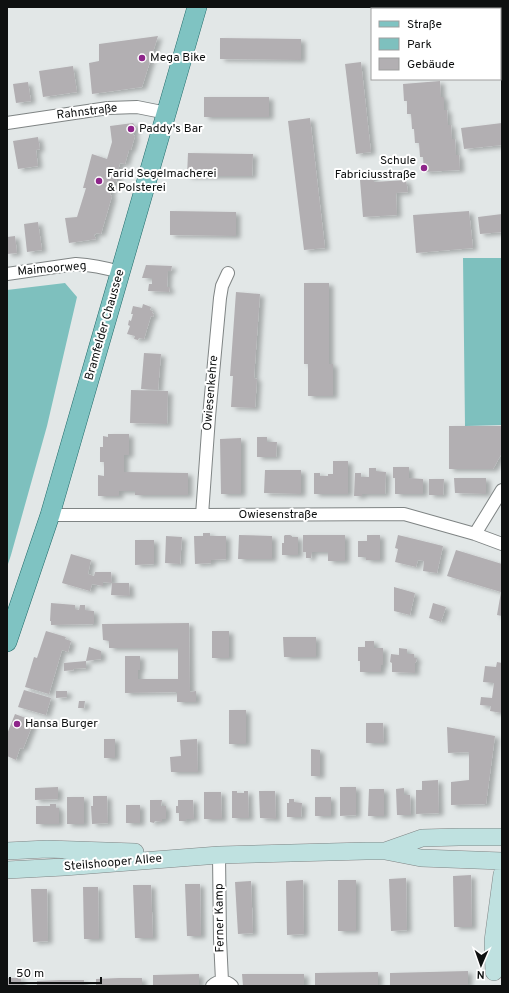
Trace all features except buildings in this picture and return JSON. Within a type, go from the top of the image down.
[{"type":"main road","name":"Bramfelder Chaussee","points":[[7,642],[50,515],[197,7]]},
{"type":"main road","name":"Steilshooper Allee","points":[[385,851],[422,838],[502,837]]},
{"type":"main road","name":"Steilshooper Allee","points":[[10,848],[219,855]]},
{"type":"main road","name":"Steilshooper Allee","points":[[7,870],[219,855],[385,851],[421,858],[502,861]]},
{"type":"main road","points":[[493,979],[493,941],[502,874]]},
{"type":"main road","points":[[493,979],[502,949]]},
{"type":"street","name":"Rahnstraße","points":[[7,123],[108,108],[137,107],[167,113]]},
{"type":"street","name":"Maimoorweg","points":[[7,274],[76,264],[97,266],[120,272]]},
{"type":"street","name":"Owiesenkehre","points":[[202,516],[220,298],[222,286],[228,273]]},
{"type":"street","points":[[475,534],[502,490]]},
{"type":"street","name":"Owiesenstraße","points":[[50,515],[202,516],[404,514],[475,534],[502,544]]},
{"type":"street","name":"Ferner Kamp","points":[[219,855],[222,984]]},
{"type":"green space","points":[[463,258],[502,258],[502,425],[465,426]]},
{"type":"green space","points":[[65,283],[77,297],[47,426],[7,567],[7,290]]},
{"type":"place","name":"Mega Bike","points":[[142,58]]},
{"type":"place","name":"Paddy's Bar","points":[[131,129]]},
{"type":"place","name":"Schule Fabriciusstraße","points":[[424,168]]},
{"type":"place","name":"Farid Segelmacherei & Polsterei","points":[[99,181]]},
{"type":"place","name":"Hansa Burger","points":[[17,724]]}]
